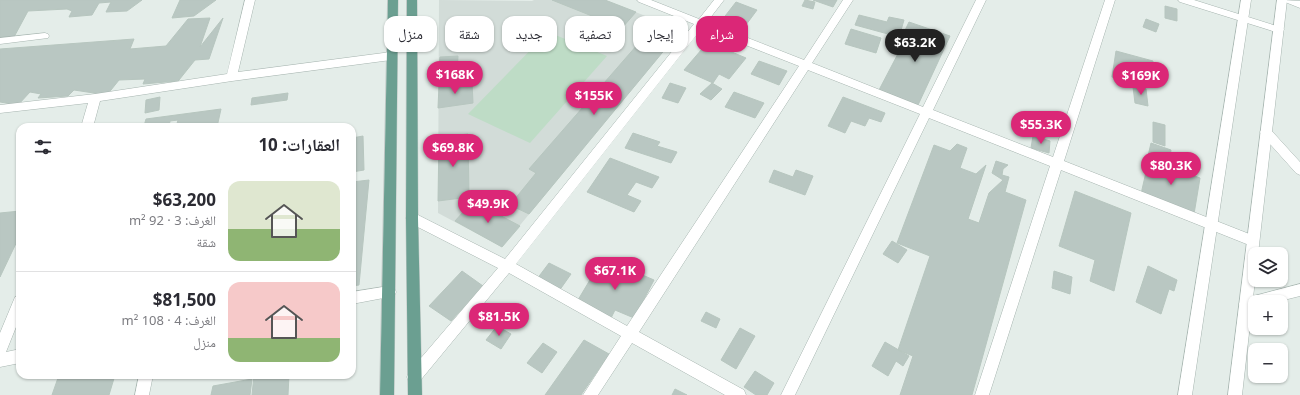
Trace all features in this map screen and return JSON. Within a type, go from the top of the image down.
[{"type":"main road","points":[[388,395],[391,56],[394,0]]},
{"type":"main road","points":[[412,0],[414,395]]},
{"type":"street","points":[[232,78],[250,0]]},
{"type":"street","points":[[642,0],[696,21]]},
{"type":"street","points":[[706,16],[719,0]]},
{"type":"street","points":[[590,395],[631,335],[848,0]]},
{"type":"street","points":[[788,395],[981,0]]},
{"type":"street","points":[[982,395],[1110,0]]},
{"type":"street","points":[[1183,0],[1278,30]]},
{"type":"street","points":[[1185,395],[1246,0]]},
{"type":"street","points":[[1235,395],[1282,0]]},
{"type":"street","points":[[1288,0],[1300,5]]},
{"type":"street","points":[[414,377],[506,266],[696,29]]},
{"type":"street","points":[[748,42],[1253,242]]},
{"type":"street","points":[[0,109],[95,98],[391,56]]},
{"type":"street","points":[[89,123],[95,98]]},
{"type":"street","points":[[1266,132],[1295,160],[1300,170]]},
{"type":"street","points":[[412,218],[506,266],[740,395]]},
{"type":"street","points":[[1246,304],[1300,290]]},
{"type":"street","points":[[356,297],[389,292]]},
{"type":"street","points":[[0,350],[16,311]]},
{"type":"street","points":[[0,360],[16,357]]},
{"type":"street","points":[[142,395],[145,379]]},
{"type":"lane","points":[[0,41],[45,36]]},
{"type":"shaded area","points":[[439,0],[605,0],[646,16],[633,16],[633,52],[663,52],[502,247],[438,213]]},
{"type":"green space","points":[[557,36],[565,39],[565,52],[597,52],[607,56],[530,143],[468,114],[528,52],[557,52]]},
{"type":"building","points":[[0,0],[142,0],[127,11],[106,12],[111,2],[99,3],[92,15],[69,17],[72,11],[67,9],[28,11],[14,37],[0,38]]},
{"type":"building","points":[[180,0],[216,0],[194,16],[172,18]]},
{"type":"building","points":[[552,0],[605,0],[636,12],[625,25],[625,16],[592,16]]},
{"type":"building","points":[[805,0],[815,2],[813,9],[802,6]]},
{"type":"building","points":[[813,0],[837,0],[833,7]]},
{"type":"building","points":[[736,2],[757,10],[748,22],[748,16],[725,16]]},
{"type":"building","points":[[1165,6],[1177,9],[1177,21],[1165,18]]},
{"type":"building","points":[[859,15],[887,22],[889,17],[904,20],[899,37],[855,25]]},
{"type":"building","points":[[210,18],[200,47],[223,18],[209,59],[195,60],[175,85],[177,81],[143,84],[145,79],[119,80],[107,95],[74,90],[68,96],[38,98],[41,94],[30,92],[18,105],[0,102],[0,49],[134,39],[130,49],[166,46],[188,19]]},
{"type":"building","points":[[1146,19],[1159,24],[1156,32],[1143,27]]},
{"type":"building","points":[[909,22],[950,36],[918,105],[879,90],[901,48],[897,47]]},
{"type":"building","points":[[851,29],[881,38],[876,53],[845,44]]},
{"type":"building","points":[[633,50],[633,52],[663,52],[529,214],[510,205],[536,173],[529,169]]},
{"type":"building","points":[[1116,51],[1153,61],[1151,74],[1138,71],[1137,76],[1127,74],[1126,81],[1112,77]]},
{"type":"building","points":[[699,52],[732,52],[746,58],[729,79],[719,74],[713,83],[684,70]]},
{"type":"building","points":[[458,56],[457,74],[438,75],[440,57]]},
{"type":"building","points":[[759,61],[787,71],[779,85],[751,74]]},
{"type":"building","points":[[472,82],[473,103],[438,108],[439,85]]},
{"type":"building","points":[[670,83],[686,88],[678,103],[662,98]]},
{"type":"building","points":[[712,83],[722,89],[711,100],[700,94]]},
{"type":"building","points":[[1133,87],[1146,89],[1148,106],[1135,103]]},
{"type":"building","points":[[734,92],[764,103],[755,118],[725,107]]},
{"type":"building","points":[[288,93],[287,100],[251,105],[252,98]]},
{"type":"building","points":[[160,97],[159,110],[145,113],[146,100]]},
{"type":"building","points":[[843,97],[885,113],[881,122],[869,118],[865,126],[851,121],[845,133],[828,126]]},
{"type":"building","points":[[221,109],[218,123],[177,123],[178,120],[170,121],[170,123],[145,123],[146,119]]},
{"type":"building","points":[[1153,122],[1165,125],[1165,146],[1153,142]]},
{"type":"building","points":[[633,133],[660,142],[657,146],[677,152],[671,163],[625,148]]},
{"type":"building","points":[[468,134],[469,197],[438,201],[439,137]]},
{"type":"building","points":[[363,136],[364,170],[356,171],[356,137]]},
{"type":"building","points":[[1033,136],[1050,141],[1049,153],[1031,148]]},
{"type":"building","points":[[1151,143],[1171,150],[1169,163],[1148,156]]},
{"type":"building","points":[[957,144],[967,148],[960,168],[976,174],[986,165],[968,219],[979,223],[989,193],[1003,180],[992,173],[996,161],[1008,165],[1003,169],[1002,175],[1009,177],[1005,192],[1026,200],[972,395],[900,395],[913,356],[898,350],[930,256],[897,243],[934,145],[950,151]]},
{"type":"building","points":[[610,158],[659,177],[652,188],[636,182],[627,195],[641,201],[634,212],[587,192]]},
{"type":"building","points":[[1149,159],[1200,178],[1194,214],[1141,194]]},
{"type":"building","points":[[774,170],[793,177],[796,170],[813,176],[805,195],[769,182]]},
{"type":"building","points":[[369,180],[359,285],[356,285],[356,182]]},
{"type":"building","points":[[1075,191],[1131,213],[1114,291],[1090,281],[1095,260],[1059,246]]},
{"type":"building","points":[[473,201],[520,226],[502,247],[455,221]]},
{"type":"building","points":[[16,211],[16,243],[0,277],[0,213]]},
{"type":"building","points":[[892,241],[907,250],[898,263],[883,254]]},
{"type":"building","points":[[603,258],[654,280],[634,318],[615,310],[610,320],[575,305]]},
{"type":"building","points":[[549,263],[571,274],[559,291],[537,279]]},
{"type":"building","points":[[1148,266],[1177,280],[1174,291],[1169,289],[1161,314],[1136,302]]},
{"type":"building","points":[[462,271],[483,286],[451,321],[429,306]]},
{"type":"building","points":[[1054,271],[1072,277],[1070,294],[1052,288]]},
{"type":"building","points":[[706,312],[720,319],[716,328],[701,321]]},
{"type":"building","points":[[497,326],[511,334],[501,349],[486,340]]},
{"type":"building","points":[[740,328],[755,336],[736,369],[721,360]]},
{"type":"building","points":[[584,340],[609,354],[581,395],[545,395]]},
{"type":"building","points":[[885,342],[909,356],[903,366],[896,361],[888,376],[872,366]]},
{"type":"building","points":[[543,343],[557,352],[542,373],[527,363]]},
{"type":"building","points":[[755,371],[774,383],[767,395],[756,395],[744,387]]},
{"type":"building","points":[[58,379],[114,379],[109,395],[52,395]]},
{"type":"building","points":[[252,379],[250,395],[211,395],[213,386]]},
{"type":"building","points":[[254,379],[289,379],[288,395],[252,395]]},
{"type":"building","points":[[675,389],[687,395],[672,395]]}]
